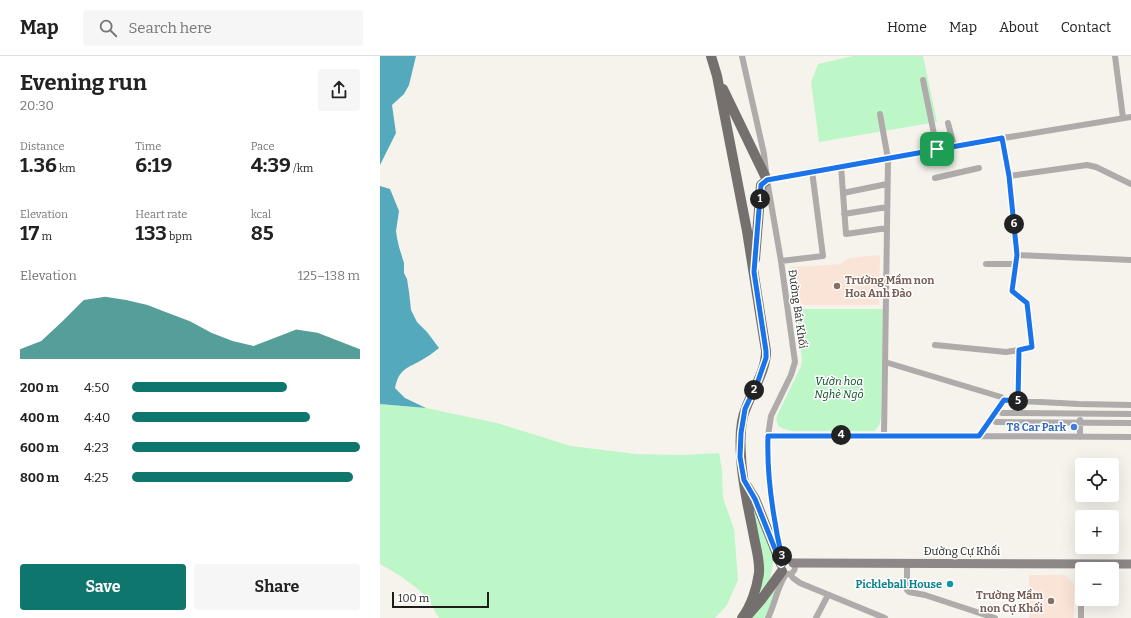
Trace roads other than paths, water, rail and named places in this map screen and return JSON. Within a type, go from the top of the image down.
[{"type":"main road","points":[[711,56],[717,76],[754,272],[766,351],[766,358],[758,381],[745,409],[741,433],[740,457],[758,557],[759,572],[750,605],[742,618]]},
{"type":"main road","points":[[717,76],[767,180],[761,185],[754,272]]},
{"type":"main road","points":[[744,480],[755,499],[786,568],[746,618]]},
{"type":"street","name":"Đường Bát Khối","points":[[742,56],[764,154],[795,362],[791,376],[771,416],[767,454],[772,502],[780,550],[786,568]]},
{"type":"street","points":[[1115,56],[1123,118]]},
{"type":"street","points":[[923,80],[937,149]]},
{"type":"street","points":[[880,114],[888,159],[884,436]]},
{"type":"street","points":[[767,180],[954,146],[1131,117]]},
{"type":"street","points":[[948,123],[954,146]]},
{"type":"street","points":[[935,345],[1006,352],[1032,347],[1027,303],[1012,291],[1017,255],[1009,176],[1002,138]]},
{"type":"street","points":[[1009,176],[1087,164],[1131,184]]},
{"type":"street","points":[[841,166],[846,234],[887,228]]},
{"type":"street","points":[[935,178],[979,168]]},
{"type":"street","points":[[781,261],[823,256],[812,171]]},
{"type":"street","points":[[842,193],[888,184]]},
{"type":"street","points":[[844,214],[888,207]]},
{"type":"street","points":[[1017,255],[1131,260]]},
{"type":"street","points":[[986,264],[1016,264]]},
{"type":"street","points":[[1018,401],[1019,350]]},
{"type":"street","points":[[885,362],[1001,397],[1004,400],[1131,405]]},
{"type":"street","points":[[979,436],[1004,400]]},
{"type":"street","points":[[1079,411],[1080,437]]},
{"type":"street","points":[[1002,413],[1079,411],[1131,414]]},
{"type":"street","points":[[996,422],[1131,422]]},
{"type":"street","points":[[768,436],[1131,437]]},
{"type":"street","points":[[907,563],[907,590],[909,592],[925,595],[995,618]]},
{"type":"street","name":"Đường Cự Khối","points":[[786,568],[907,563],[1075,564]]},
{"type":"street","name":"Đường Cự Khối","points":[[1119,564],[1131,564]]},
{"type":"street","points":[[786,568],[793,578],[800,583],[885,618]]},
{"type":"street","points":[[768,618],[786,568]]},
{"type":"street","points":[[816,618],[828,595]]},
{"type":"street","points":[[1081,606],[1081,618]]},
{"type":"water","points":[[380,56],[416,56],[409,85],[404,94],[392,105],[396,133],[380,165]]},
{"type":"water","points":[[380,186],[390,189],[399,211],[396,231],[404,263],[404,273],[407,279],[411,310],[417,322],[439,348],[403,371],[398,377],[395,388],[405,398],[426,408],[380,404]]},
{"type":"place","name":"Trường Mầm non Hoa Anh Đào","points":[[837,286]]},
{"type":"place","name":"T8 Car Park","points":[[1074,427]]},
{"type":"place","name":"Pickleball House","points":[[950,584]]},
{"type":"place","name":"Trường Mầm non Cự Khối","points":[[1051,601]]},
{"type":"park label","name":"Vườn hoa Nghè Ngô","points":[[839,387]]}]
